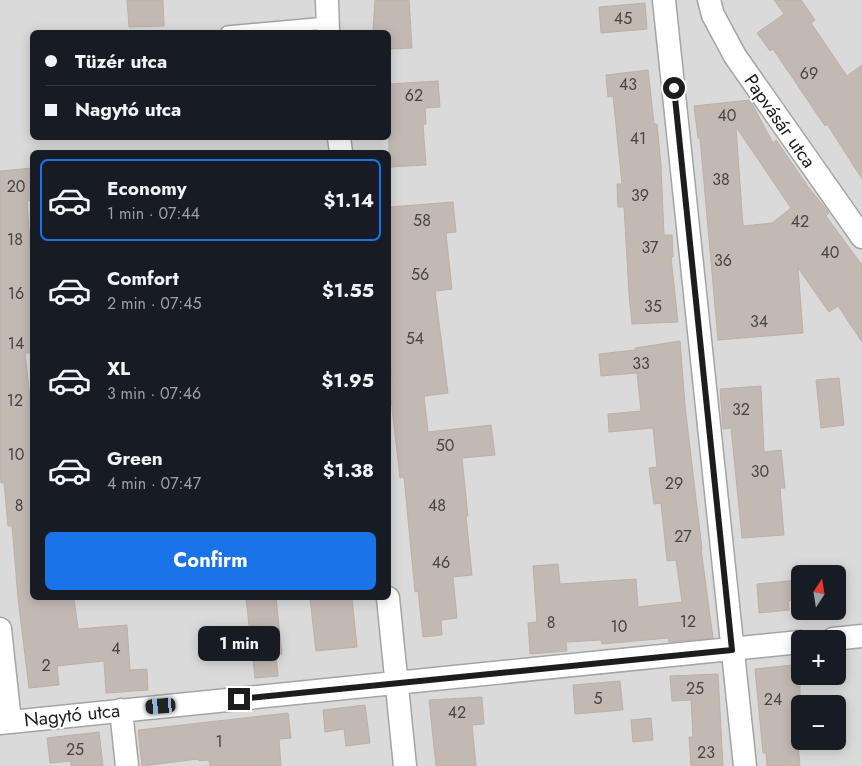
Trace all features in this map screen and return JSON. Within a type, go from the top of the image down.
[{"type":"street","points":[[326,0],[328,28]]},
{"type":"street","points":[[664,0],[745,766]]},
{"type":"street","name":"Papvásár utca","points":[[709,0],[713,15],[735,56],[862,236]]},
{"type":"street","points":[[388,600],[404,766]]},
{"type":"street","points":[[0,629],[5,722]]},
{"type":"street","points":[[846,638],[862,636]]},
{"type":"street","name":"Nagytó utca","points":[[5,722],[791,643]]},
{"type":"street","points":[[121,710],[127,766]]},
{"type":"lane","points":[[277,30],[328,28]]},
{"type":"shaded area","points":[[0,0],[862,0],[862,766],[0,766]]},
{"type":"building","points":[[127,0],[163,0],[164,26],[129,27]]},
{"type":"building","points":[[375,0],[409,0],[412,48],[391,49],[391,30],[373,30]]},
{"type":"building","points":[[774,0],[801,0],[815,20],[811,23],[847,76],[862,65],[862,179],[827,124],[825,126],[773,49],[770,51],[757,33],[784,14]]},
{"type":"building","points":[[645,3],[647,29],[601,33],[599,7]]},
{"type":"building","points":[[648,70],[654,124],[657,124],[661,165],[664,235],[672,235],[673,257],[671,257],[678,322],[632,324],[624,207],[618,207],[617,184],[622,184],[613,96],[608,97],[606,75]]},
{"type":"building","points":[[438,81],[440,107],[425,108],[426,124],[423,124],[426,165],[391,167],[389,140],[391,140],[391,84]]},
{"type":"building","points":[[750,100],[773,143],[776,140],[829,213],[826,216],[862,265],[862,342],[838,306],[829,312],[798,268],[803,333],[718,340],[700,138],[698,138],[694,106]],"holes":[[[736,127],[791,208],[772,223],[743,226]]]},
{"type":"building","points":[[30,168],[30,200],[27,201],[30,242],[30,353],[25,353],[30,398],[30,600],[74,600],[78,629],[127,625],[130,670],[147,669],[148,690],[106,693],[104,661],[57,666],[59,685],[29,688],[18,598],[12,526],[8,526],[4,482],[1,483],[0,472],[0,171]]},
{"type":"building","points":[[453,202],[456,232],[446,233],[452,289],[435,291],[448,393],[424,396],[428,432],[491,425],[495,455],[462,458],[472,575],[453,577],[457,618],[441,620],[442,635],[423,637],[418,591],[415,592],[404,477],[400,478],[391,399],[391,207]]},
{"type":"building","points":[[680,341],[685,406],[713,638],[669,642],[668,638],[602,644],[601,640],[566,642],[567,651],[530,654],[528,623],[537,622],[533,566],[558,564],[560,584],[636,579],[638,607],[682,602],[676,560],[667,561],[661,503],[654,504],[649,468],[657,467],[653,428],[609,432],[608,414],[641,411],[637,373],[601,376],[599,354],[635,350],[635,348]]},
{"type":"building","points":[[839,378],[844,425],[821,428],[816,380]]},
{"type":"building","points":[[761,386],[764,452],[781,450],[785,488],[780,488],[784,535],[742,538],[731,428],[723,429],[720,389]]},
{"type":"building","points":[[791,581],[791,601],[788,601],[789,610],[759,613],[757,584]]},
{"type":"building","points":[[246,600],[276,600],[282,654],[276,655],[278,676],[255,678]]},
{"type":"building","points":[[310,600],[352,600],[357,647],[316,651]]},
{"type":"building","points":[[791,665],[791,685],[800,685],[800,695],[791,695],[791,750],[799,750],[800,766],[767,766],[766,753],[763,753],[755,669]]},
{"type":"building","points":[[718,674],[723,766],[691,766],[689,737],[693,737],[691,700],[672,701],[670,676]]},
{"type":"building","points":[[620,681],[623,710],[575,714],[573,685]]},
{"type":"building","points":[[482,697],[484,724],[472,725],[476,766],[436,766],[429,700]]},
{"type":"building","points":[[365,705],[370,743],[346,746],[344,729],[325,732],[323,710]]},
{"type":"building","points":[[288,713],[291,738],[279,739],[281,766],[210,766],[209,760],[199,761],[198,759],[142,766],[138,730]]},
{"type":"building","points":[[651,718],[653,740],[633,742],[631,720]]},
{"type":"building","points":[[99,732],[103,766],[71,766],[71,761],[50,763],[47,738]]},
{"type":"route","points":[[239,699],[732,650],[674,88]]}]
